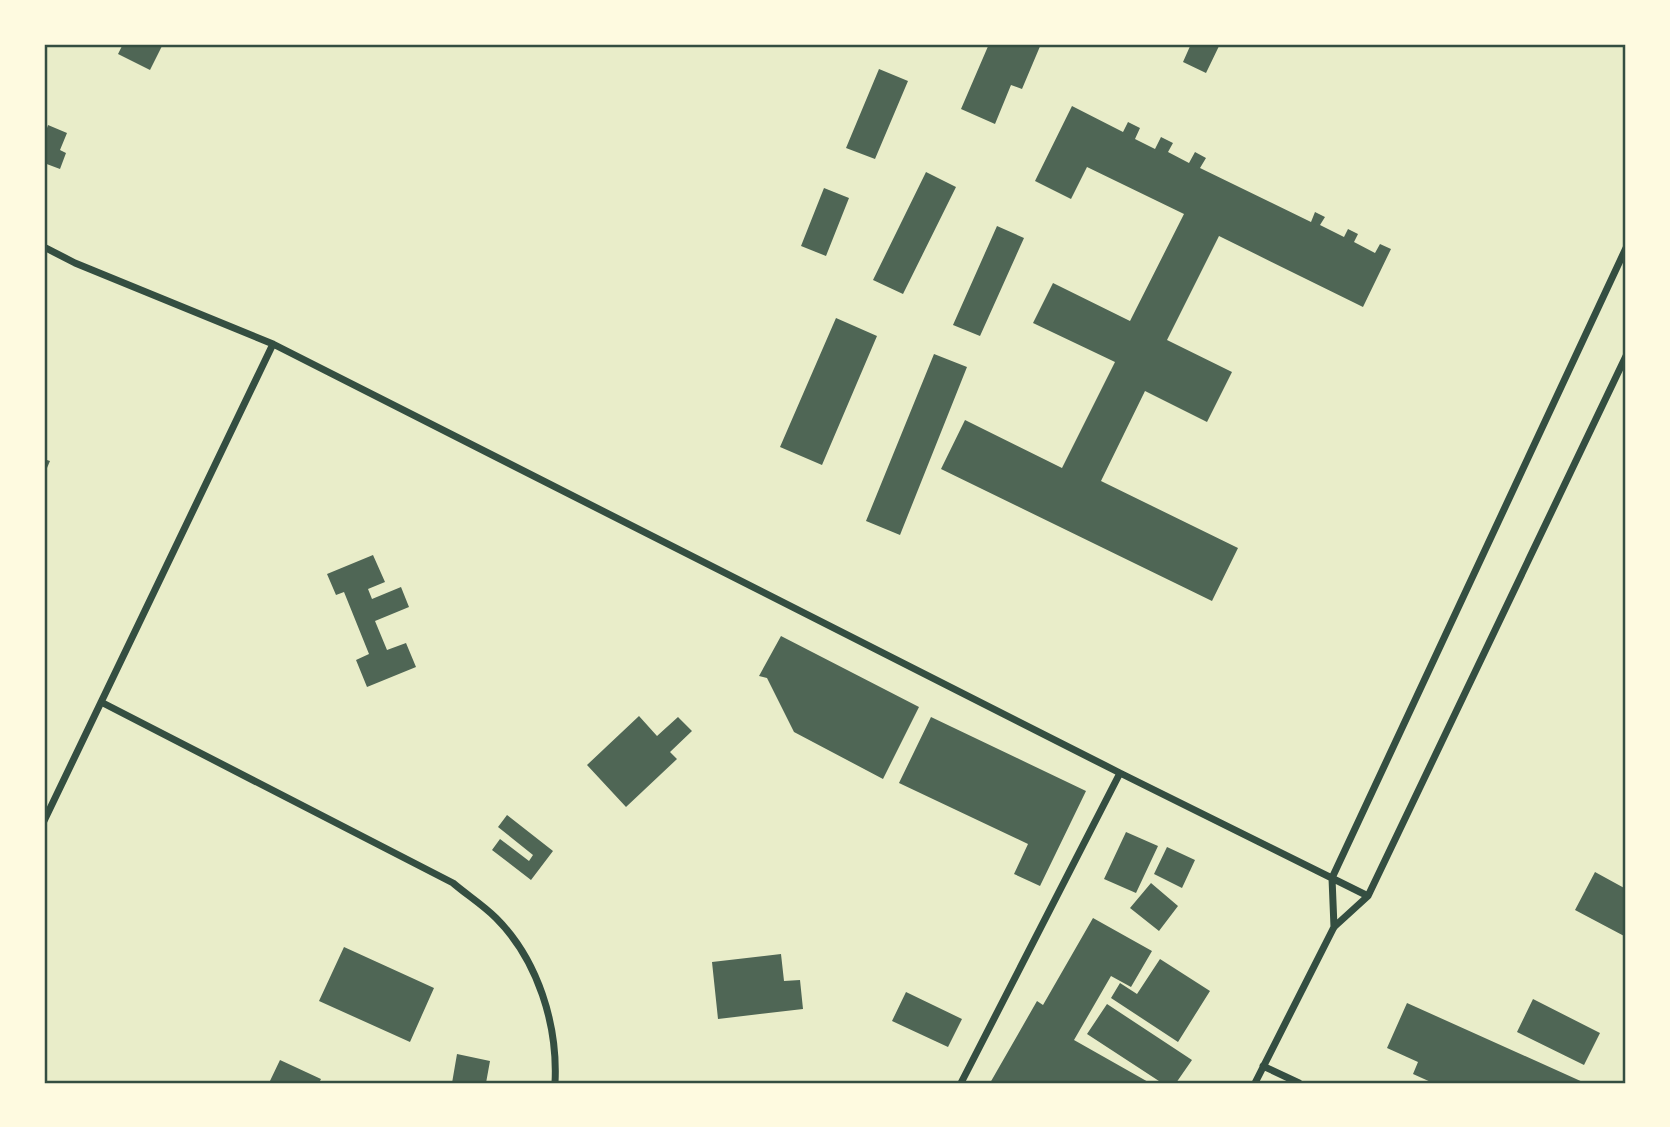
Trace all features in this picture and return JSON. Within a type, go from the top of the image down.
[{"type":"street","points":[[44,247],[75,263],[273,344],[1368,896]]},
{"type":"street","points":[[1334,927],[1332,878],[1626,248]]},
{"type":"street","points":[[44,821],[273,344]]},
{"type":"street","points":[[1255,1083],[1334,927],[1368,896],[1626,356]]},
{"type":"street","points":[[101,702],[453,883],[496,919],[527,960],[548,1012],[556,1063],[555,1083]]},
{"type":"street","points":[[961,1083],[1120,773]]},
{"type":"street","points":[[1263,1066],[1299,1083]]},
{"type":"building","points":[[123,44],[163,44],[150,70],[118,54]]},
{"type":"building","points":[[989,44],[1041,44],[1022,89],[1011,85],[995,124],[961,109]]},
{"type":"building","points":[[1191,44],[1220,44],[1206,73],[1183,62]]},
{"type":"building","points":[[879,69],[908,81],[875,159],[846,148]]},
{"type":"building","points":[[1072,106],[1123,132],[1128,122],[1140,128],[1135,139],[1155,149],[1161,137],[1173,143],[1168,152],[1189,163],[1195,152],[1206,158],[1200,168],[1311,222],[1315,212],[1325,217],[1320,225],[1344,237],[1348,229],[1358,234],[1354,242],[1375,253],[1380,244],[1391,249],[1363,307],[1219,236],[1167,340],[1232,372],[1207,422],[1145,391],[1101,481],[1238,548],[1212,601],[941,469],[965,420],[1062,468],[1115,362],[1033,323],[1053,283],[1130,321],[1184,214],[1087,167],[1071,199],[1035,181]]},
{"type":"building","points":[[48,125],[67,133],[60,150],[66,153],[60,169],[44,163],[44,137]]},
{"type":"building","points":[[926,172],[956,187],[903,294],[873,280]]},
{"type":"building","points":[[824,188],[849,198],[826,256],[801,246]]},
{"type":"building","points":[[997,226],[1024,238],[980,336],[953,325]]},
{"type":"building","points":[[836,318],[877,336],[822,465],[780,447]]},
{"type":"building","points":[[934,354],[967,367],[900,535],[866,521]]},
{"type":"building","points":[[44,459],[50,461],[44,475]]},
{"type":"building","points":[[373,555],[385,582],[368,589],[372,599],[401,587],[409,607],[375,621],[387,650],[406,643],[416,667],[367,687],[356,660],[369,654],[344,592],[336,595],[327,574]]},
{"type":"building","points":[[781,636],[919,707],[883,779],[794,732],[767,678],[759,676]]},
{"type":"building","points":[[639,716],[657,736],[678,717],[692,731],[670,752],[677,759],[626,807],[587,765]]},
{"type":"building","points":[[931,717],[1086,791],[1040,886],[1014,874],[1028,844],[899,783]]},
{"type":"building","points":[[507,815],[553,851],[531,880],[492,850],[500,839],[529,861],[533,855],[498,827]]},
{"type":"building","points":[[1126,832],[1158,846],[1136,893],[1104,879]]},
{"type":"building","points":[[1167,847],[1195,860],[1182,888],[1154,874]]},
{"type":"building","points":[[1595,872],[1626,889],[1626,937],[1575,910]]},
{"type":"building","points":[[1151,883],[1178,906],[1159,931],[1130,908]]},
{"type":"building","points":[[1093,918],[1152,951],[1131,987],[1111,976],[1074,1040],[1150,1083],[990,1083],[1037,1001],[1043,1005]]},
{"type":"building","points":[[344,947],[434,988],[410,1042],[319,1001]]},
{"type":"building","points":[[781,954],[784,981],[800,980],[803,1009],[718,1019],[712,962]]},
{"type":"building","points":[[1160,959],[1210,991],[1178,1042],[1111,998],[1120,983],[1137,994]]},
{"type":"building","points":[[906,992],[962,1019],[948,1047],[892,1021]]},
{"type":"building","points":[[1533,999],[1600,1033],[1584,1065],[1517,1032]]},
{"type":"building","points":[[1407,1003],[1585,1083],[1433,1083],[1413,1074],[1418,1062],[1387,1048]]},
{"type":"building","points":[[1107,1004],[1192,1060],[1176,1083],[1162,1083],[1087,1034]]},
{"type":"building","points":[[457,1054],[490,1061],[486,1083],[452,1083]]},
{"type":"building","points":[[280,1060],[321,1079],[319,1083],[269,1083]]}]
